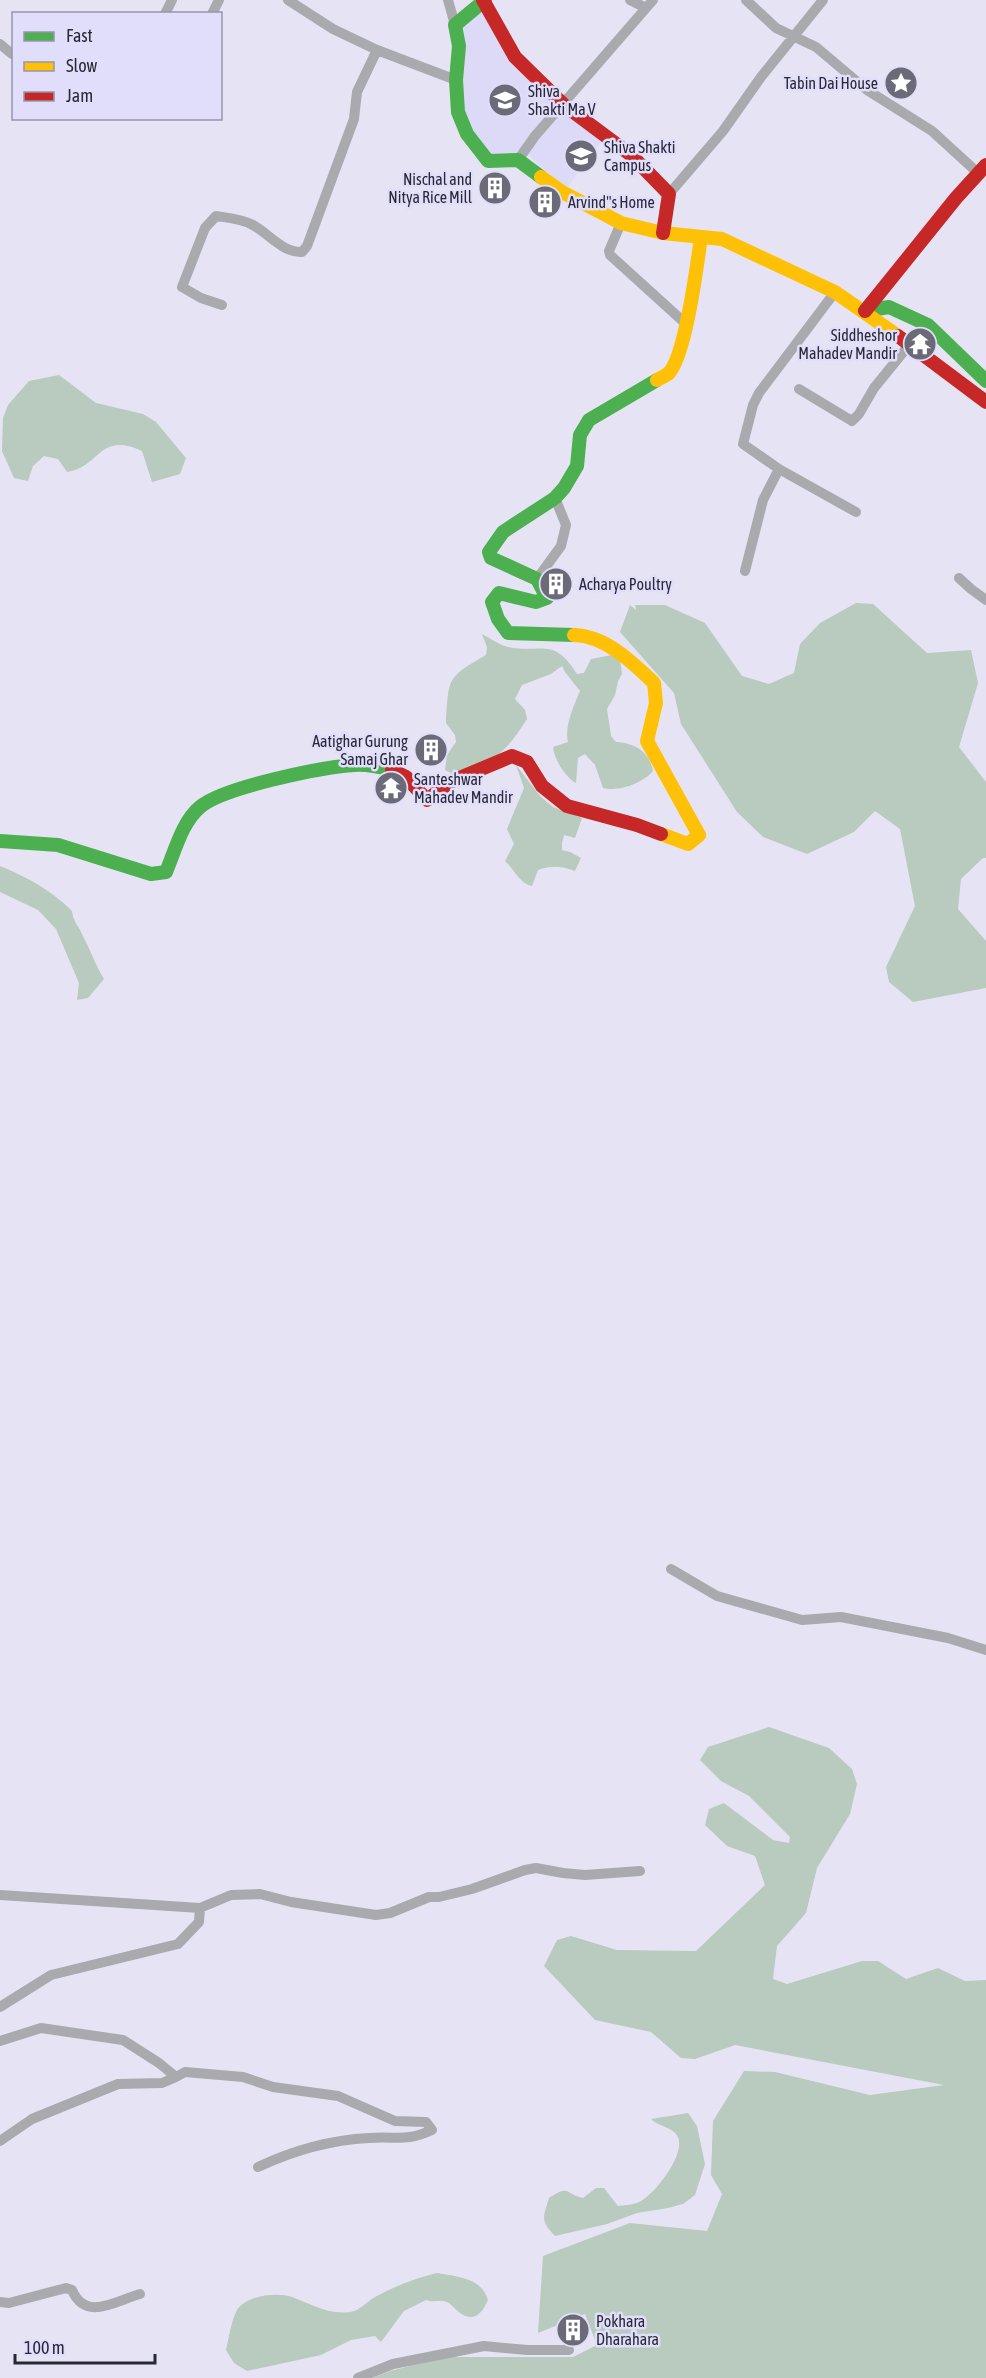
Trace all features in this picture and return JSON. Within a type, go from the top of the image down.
[{"type":"street","points":[[288,0],[333,29],[376,50],[456,80]]},
{"type":"street","points":[[448,0],[459,46],[456,80],[458,112],[467,134],[488,161],[518,160],[562,192],[621,223],[663,233],[722,239],[835,292],[865,311],[986,402]]},
{"type":"street","points":[[455,25],[484,0],[515,57],[564,105],[631,155],[669,194]]},
{"type":"street","points":[[518,160],[535,136],[649,4],[630,0]]},
{"type":"street","points":[[746,0],[776,28],[816,47],[867,90],[932,131],[982,169],[865,311]]},
{"type":"street","points":[[663,233],[669,194],[723,131],[761,77],[823,0]]},
{"type":"street","points":[[0,44],[12,54]]},
{"type":"street","points":[[222,305],[201,298],[182,287],[205,228],[216,216],[240,220],[253,225],[292,253],[302,252],[307,246],[354,119],[357,92],[376,50]]},
{"type":"street","points":[[621,223],[609,254],[685,323]]},
{"type":"street","points":[[0,841],[58,845],[151,874],[166,872],[199,806],[217,796],[284,778],[352,765],[374,765],[400,773],[428,800],[450,782],[512,756],[527,762],[542,786],[567,806],[637,825],[688,844],[699,835],[648,741],[656,703],[654,683],[633,663],[602,641],[584,635],[508,633],[498,619],[492,602],[499,593],[536,603],[547,598],[537,579],[491,558],[489,552],[503,532],[555,498],[577,466],[580,435],[589,420],[669,373],[675,361],[685,323],[701,237]]},
{"type":"street","points":[[835,292],[759,393],[753,405],[743,444],[779,469],[856,512]]},
{"type":"street","points":[[865,311],[889,307],[928,325],[986,381]]},
{"type":"street","points":[[799,389],[852,421],[859,414],[874,388],[909,345]]},
{"type":"street","points":[[745,571],[763,500],[779,469]]},
{"type":"street","points":[[537,579],[561,546],[566,525],[555,498]]},
{"type":"street","points":[[959,578],[986,600]]},
{"type":"street","points":[[671,1569],[717,1596],[802,1620],[841,1617],[948,1638],[986,1650]]},
{"type":"street","points":[[0,1895],[200,1908],[231,1895],[260,1894],[291,1902],[376,1916],[390,1913],[429,1897],[439,1897],[472,1889],[525,1869],[536,1868],[585,1875],[640,1871]]},
{"type":"street","points":[[0,2007],[51,1975],[178,1944],[199,1922],[200,1908]]},
{"type":"street","points":[[0,2041],[41,2028],[123,2040],[176,2077]]},
{"type":"street","points":[[0,2141],[32,2119],[118,2084],[162,2083],[185,2072],[243,2077],[273,2087],[338,2096],[395,2121],[426,2122],[432,2130],[415,2137],[370,2138],[295,2151],[258,2167]]},
{"type":"street","points":[[0,2302],[9,2303],[66,2288],[72,2290],[78,2302],[93,2308],[140,2294]]},
{"type":"street","points":[[358,2378],[393,2364],[484,2346],[527,2350],[569,2350]]},
{"type":"shaded area","name":"Shiva Shakti Ma V","points":[[482,9],[556,108],[604,138],[566,189],[526,153],[492,160],[463,124],[461,26]]},
{"type":"green space","points":[[59,375],[96,403],[143,414],[156,422],[186,458],[180,474],[152,482],[142,451],[116,445],[100,452],[78,469],[67,472],[58,459],[44,456],[33,466],[28,481],[14,478],[2,451],[3,418],[8,405],[29,381]]},
{"type":"green space","points":[[856,603],[873,604],[927,653],[971,650],[978,683],[959,747],[986,782],[986,858],[983,858],[961,879],[958,909],[986,941],[986,988],[913,1002],[889,982],[886,967],[915,906],[900,829],[875,811],[854,832],[807,854],[763,837],[737,812],[681,724],[674,693],[620,632],[630,605],[636,610],[635,605],[665,605],[705,623],[742,676],[769,684],[794,673],[800,644],[820,623]]},
{"type":"green space","points":[[482,634],[508,647],[554,651],[569,662],[577,674],[584,673],[591,659],[612,655],[620,659],[622,674],[615,695],[607,709],[611,736],[616,742],[635,746],[645,753],[653,771],[630,786],[616,789],[603,788],[595,765],[585,754],[578,758],[576,783],[568,777],[558,762],[553,747],[568,742],[568,723],[580,691],[562,666],[551,674],[522,685],[515,699],[525,710],[527,719],[504,749],[489,760],[453,774],[445,770],[447,755],[456,742],[455,735],[446,723],[449,688],[463,669],[486,655],[487,647]]},
{"type":"green space","points":[[516,765],[541,797],[553,807],[582,818],[575,838],[564,835],[562,843],[562,850],[581,858],[575,871],[556,867],[538,870],[532,886],[521,879],[505,861],[514,844],[507,829],[524,788]]},
{"type":"green space","points":[[0,866],[38,885],[72,911],[104,979],[88,998],[77,1000],[79,983],[56,929],[38,910],[0,892]]},
{"type":"green space","points":[[769,1727],[829,1748],[852,1769],[857,1784],[850,1814],[817,1868],[806,1913],[777,1946],[773,1979],[787,1984],[862,1961],[878,1961],[906,1979],[938,1968],[965,1981],[986,1980],[986,2378],[372,2378],[445,2357],[573,2357],[597,2345],[585,2314],[538,2333],[543,2256],[630,2223],[707,2231],[722,2194],[711,2175],[713,2121],[744,2071],[775,2072],[870,2095],[944,2085],[735,2045],[695,2059],[681,2058],[651,2032],[595,2020],[544,1966],[557,1940],[571,1936],[617,1950],[696,1951],[765,1885],[755,1856],[727,1846],[705,1825],[709,1809],[724,1803],[773,1840],[789,1843],[790,1837],[749,1796],[721,1781],[700,1760],[708,1747]]},
{"type":"green space","points":[[688,2113],[697,2126],[705,2164],[695,2195],[683,2204],[637,2213],[607,2224],[555,2236],[550,2231],[544,2219],[545,2210],[549,2198],[561,2192],[567,2191],[583,2198],[596,2188],[604,2188],[618,2206],[635,2204],[644,2199],[659,2184],[673,2164],[679,2145],[676,2134],[651,2119]]},
{"type":"green space","points":[[437,2273],[467,2279],[480,2287],[488,2300],[481,2312],[470,2317],[465,2316],[446,2302],[426,2300],[404,2311],[381,2342],[375,2336],[351,2340],[321,2355],[247,2371],[234,2363],[226,2350],[237,2310],[255,2298],[271,2295],[286,2296],[334,2312],[350,2312],[391,2289]]},
{"type":"traffic: fast","points":[[485,0],[455,25],[459,46],[456,80],[458,112],[467,134],[488,161],[518,160],[541,177]]},
{"type":"traffic: fast","points":[[865,311],[889,307],[928,325],[986,381]]},
{"type":"traffic: fast","points":[[574,635],[508,633],[498,619],[492,602],[499,593],[536,602],[547,598],[537,579],[491,558],[489,552],[503,532],[555,498],[564,488],[577,466],[580,435],[589,420],[657,380]]},
{"type":"traffic: fast","points":[[0,841],[58,845],[151,874],[166,872],[180,837],[194,813],[200,807],[229,792],[274,779],[340,767],[360,765],[392,770]]},
{"type":"traffic: slow","points":[[541,177],[562,192],[621,223],[663,233],[722,239],[835,292],[898,336]]},
{"type":"traffic: slow","points":[[657,380],[669,373],[681,348],[701,237]]},
{"type":"traffic: slow","points":[[574,635],[586,636],[608,645],[654,683],[656,703],[647,741],[699,835],[688,844],[661,834]]},
{"type":"traffic: jam","points":[[483,0],[515,57],[564,105],[631,155],[669,194],[663,233]]},
{"type":"traffic: jam","points":[[865,311],[956,198],[986,165]]},
{"type":"traffic: jam","points":[[898,336],[986,402]]},
{"type":"traffic: jam","points":[[392,770],[406,777],[427,800],[450,782],[512,756],[527,762],[542,786],[567,806],[661,834]]},
{"type":"place","name":"Tabin Dai House","points":[[901,83]]},
{"type":"place","name":"Shiva Shakti Ma V","points":[[505,100]]},
{"type":"place","name":"Shiva Shakti Campus","points":[[581,156]]},
{"type":"place","name":"Nischal and Nitya Rice Mill","points":[[495,188]]},
{"type":"place","name":"Arvind\"s Home","points":[[545,202]]},
{"type":"place","name":"Siddheshor Mahadev Mandir","points":[[920,344]]},
{"type":"place","name":"Acharya Poultry","points":[[556,584]]},
{"type":"place","name":"Aatighar Gurung Samaj Ghar","points":[[431,750]]},
{"type":"place","name":"Santeshwar Mahadev Mandir","points":[[391,788]]},
{"type":"place","name":"Pokhara Dharahara","points":[[573,2330]]}]
